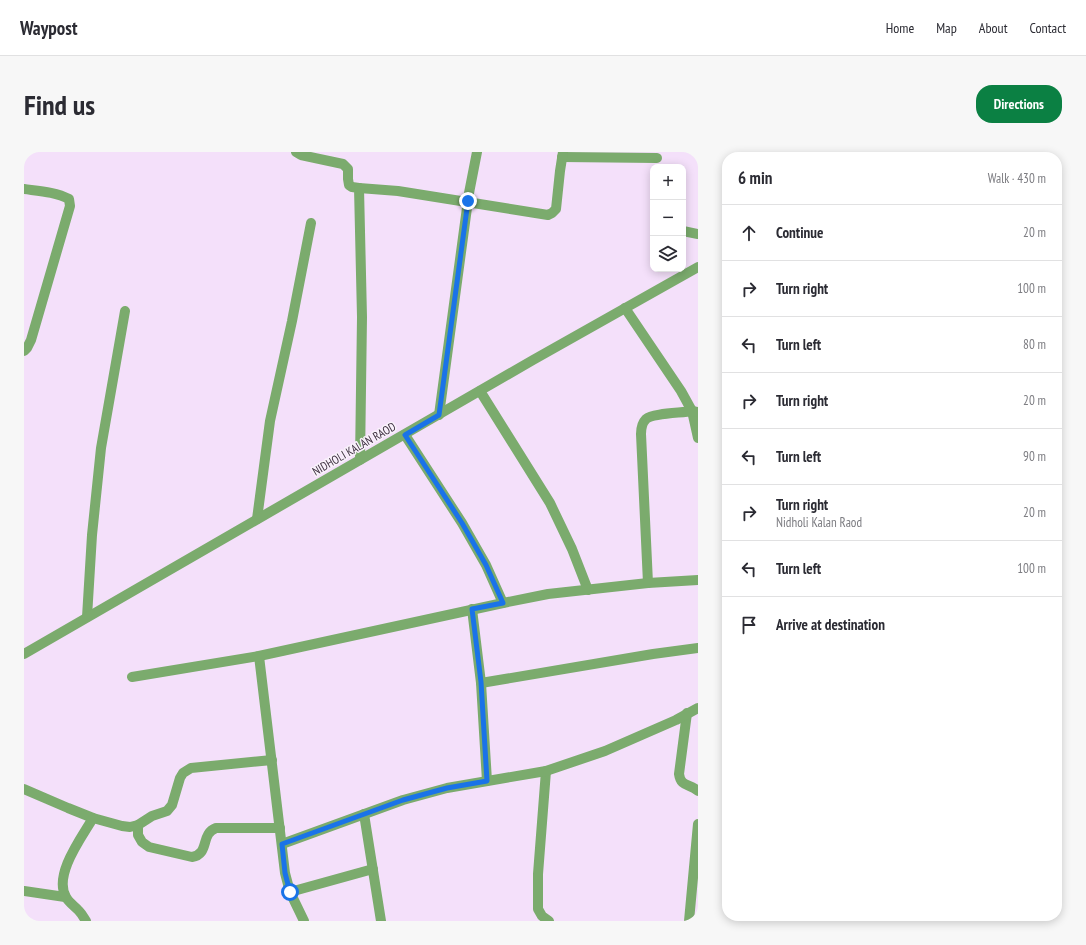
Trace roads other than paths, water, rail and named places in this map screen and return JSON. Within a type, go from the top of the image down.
[{"type":"street","points":[[296,152],[301,155],[343,164],[348,169],[349,185],[352,187],[398,191],[548,215],[556,209],[562,155],[657,159]]},
{"type":"street","points":[[439,415],[468,201],[477,152]]},
{"type":"street","points":[[359,188],[362,317],[360,460]]},
{"type":"street","points":[[24,189],[58,194],[69,199],[70,206],[31,340],[24,351]]},
{"type":"street","points":[[257,519],[270,421],[292,321],[311,223]]},
{"type":"street","points":[[686,232],[698,234]]},
{"type":"street","name":"NIDHOLI KALAN RAOD","points":[[24,654],[698,267]]},
{"type":"street","points":[[625,308],[695,412],[698,438]]},
{"type":"street","points":[[87,617],[92,535],[101,448],[124,311]]},
{"type":"street","points":[[480,391],[550,503],[572,549],[588,590]]},
{"type":"street","points":[[648,583],[641,434],[642,425],[645,420],[652,416],[695,412]]},
{"type":"street","points":[[405,435],[462,523],[486,565],[503,603]]},
{"type":"street","points":[[132,677],[259,656],[472,609],[548,594],[648,583],[698,580]]},
{"type":"street","points":[[472,609],[481,682],[487,781]]},
{"type":"street","points":[[481,682],[698,648]]},
{"type":"street","points":[[259,656],[285,873],[290,892],[304,921]]},
{"type":"street","points":[[282,844],[403,800],[447,788],[546,771],[605,751],[676,720],[698,708]]},
{"type":"street","points":[[687,713],[679,774],[680,780],[684,784],[698,791]]},
{"type":"street","points":[[24,789],[93,818],[130,827],[138,825],[152,816],[167,811],[172,805],[180,778],[183,773],[191,768],[272,760]]},
{"type":"street","points":[[546,771],[538,874],[538,909],[542,916],[549,921]]},
{"type":"street","points":[[364,814],[381,921]]},
{"type":"street","points":[[86,921],[78,910],[65,897],[62,886],[69,861],[93,818]]},
{"type":"street","points":[[689,921],[698,824]]},
{"type":"street","points":[[138,825],[138,835],[142,842],[149,847],[192,857],[197,856],[203,851],[208,834],[211,830],[216,828],[280,828]]},
{"type":"street","points":[[290,892],[373,870]]},
{"type":"street","points":[[24,891],[65,897]]}]
